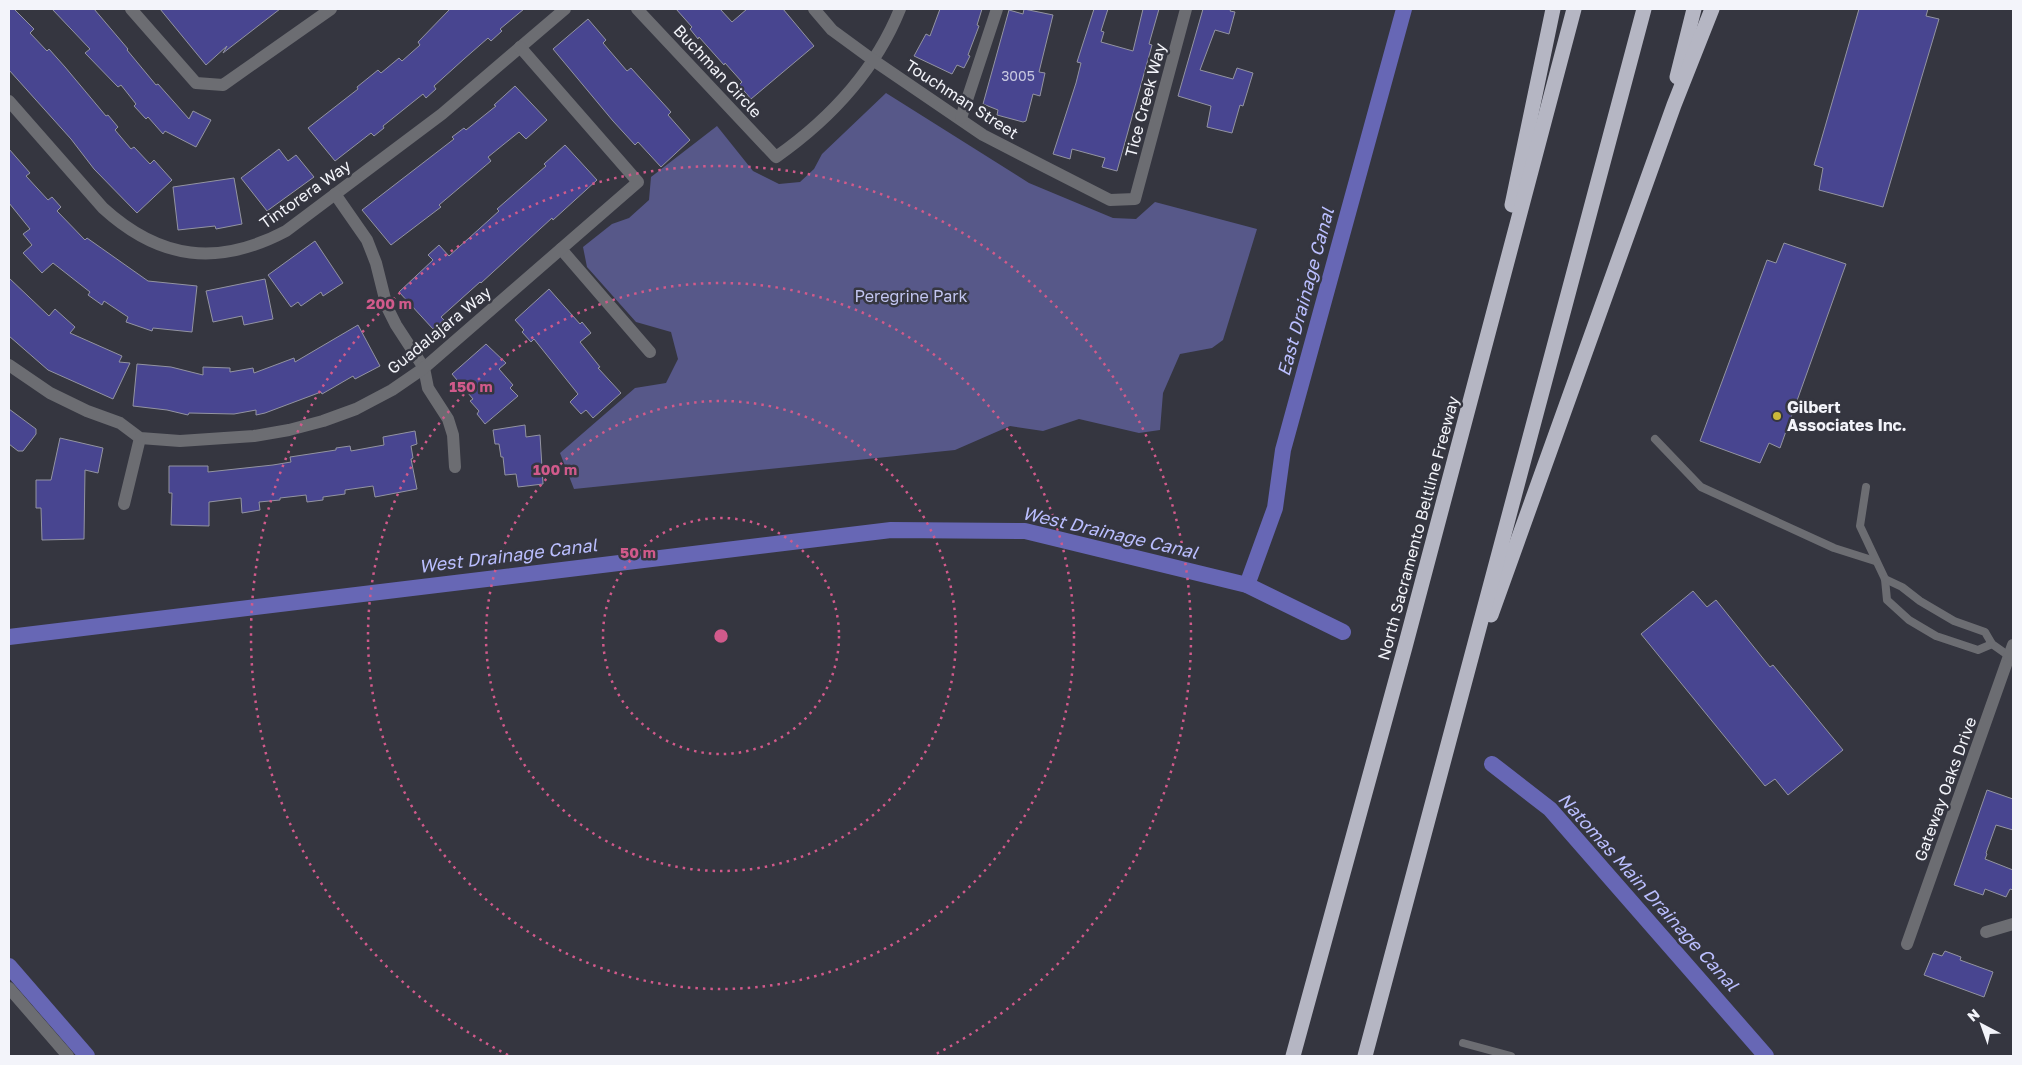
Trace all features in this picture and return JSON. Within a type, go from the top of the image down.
[{"type":"highway","points":[[1475,380],[1553,9]]},
{"type":"highway","name":"North Sacramento Beltline Freeway","points":[[1293,1056],[1405,647],[1574,9]]},
{"type":"highway","points":[[1365,1056],[1644,9]]},
{"type":"highway","points":[[1658,152],[1694,9]]},
{"type":"highway","points":[[1456,713],[1658,152],[1712,9]]},
{"type":"street","points":[[131,9],[196,83],[224,85],[331,9]]},
{"type":"street","name":"Tintorera Way","points":[[9,101],[110,215],[138,236],[176,250],[200,254],[240,250],[264,242],[286,230],[335,194],[442,114],[565,9]]},
{"type":"street","name":"Buchman Circle","points":[[636,9],[776,156],[803,138],[828,115],[851,91],[873,60]]},
{"type":"street","name":"Touchman Street","points":[[814,9],[832,30],[983,135],[1110,200],[1135,199]]},
{"type":"street","points":[[873,60],[900,9]]},
{"type":"street","points":[[961,118],[997,9]]},
{"type":"street","name":"Tice Creek Way","points":[[1135,199],[1186,9]]},
{"type":"street","name":"Guadalajara Way","points":[[140,438],[180,441],[254,436],[289,430],[323,421],[356,408],[392,390],[424,368],[638,182],[520,47]]},
{"type":"street","points":[[335,194],[367,240],[376,264],[381,288],[393,319],[424,368],[428,388],[441,405],[453,435],[455,467]]},
{"type":"street","points":[[561,249],[650,352]]},
{"type":"street","points":[[9,365],[50,393],[87,411],[120,423],[140,438],[124,504]]},
{"type":"street","name":"Gateway Oaks Drive","points":[[1907,944],[2012,652]]},
{"type":"street","points":[[1986,932],[2013,924]]},
{"type":"street","points":[[9,988],[68,1056]]},
{"type":"lane","points":[[1655,439],[1701,487],[1834,548],[1875,560]]},
{"type":"lane","points":[[1866,487],[1860,526],[1875,560],[1886,579],[1888,600],[1908,620],[1936,636],[1978,650],[1992,644]]},
{"type":"lane","points":[[1886,579],[1902,587],[1920,601],[1954,621],[1985,632],[1992,644],[2012,652]]},
{"type":"lane","points":[[1463,1043],[1511,1056]]},
{"type":"green space","name":"Peregrine Park","points":[[886,93],[1029,183],[1113,218],[1136,219],[1155,202],[1257,229],[1223,340],[1212,348],[1180,354],[1163,393],[1160,430],[1139,433],[1079,419],[1043,431],[1010,426],[955,450],[574,489],[560,453],[635,388],[666,383],[678,359],[671,332],[636,322],[587,267],[583,247],[612,224],[629,218],[649,200],[651,177],[717,126],[753,171],[779,184],[800,182],[814,169],[822,154]]},
{"type":"building","points":[[9,9],[14,9],[34,29],[30,33],[47,51],[49,49],[106,116],[108,115],[118,127],[115,130],[131,149],[134,147],[150,164],[154,160],[172,180],[137,213],[94,169],[71,139],[9,70]]},
{"type":"building","points":[[52,9],[94,9],[156,85],[158,84],[189,119],[193,111],[211,120],[196,147],[165,131],[163,134],[148,117],[146,119],[134,106],[136,104],[121,85],[118,87],[85,53],[90,49]]},
{"type":"building","points":[[160,9],[280,9],[223,53],[227,46],[206,65]]},
{"type":"building","points":[[450,9],[524,9],[500,29],[502,31],[491,41],[488,38],[434,86],[436,89],[426,98],[423,94],[383,126],[384,128],[374,136],[371,133],[335,161],[308,128],[358,89],[357,87],[378,70],[381,73],[399,58],[402,61],[420,45],[418,42]]},
{"type":"building","points":[[676,9],[720,9],[732,22],[747,9],[783,9],[814,46],[751,99],[739,85],[742,82],[699,37],[698,39],[690,29],[692,27]]},
{"type":"building","points":[[940,9],[982,9],[977,25],[979,26],[968,55],[970,56],[964,68],[957,65],[952,74],[914,56],[926,34],[930,36]]},
{"type":"building","points":[[1024,9],[1053,15],[1039,72],[1045,73],[1040,96],[1033,94],[1026,121],[1023,122],[997,115],[998,110],[983,104],[1009,10],[1023,14]]},
{"type":"building","points":[[1094,9],[1108,9],[1101,31],[1104,32],[1101,42],[1133,51],[1143,9],[1159,9],[1149,44],[1152,45],[1117,171],[1102,167],[1105,158],[1072,149],[1070,159],[1053,154],[1076,83],[1081,63],[1077,62]]},
{"type":"building","points":[[1203,9],[1231,9],[1230,11],[1235,12],[1229,34],[1215,30],[1200,70],[1233,79],[1237,68],[1253,73],[1243,106],[1240,105],[1232,133],[1207,127],[1211,106],[1178,96]]},
{"type":"building","points":[[1859,9],[1928,9],[1926,16],[1939,19],[1883,207],[1819,190],[1823,168],[1814,165]]},
{"type":"building","points":[[588,19],[606,40],[603,43],[627,71],[631,68],[671,112],[668,115],[690,140],[661,167],[638,142],[635,145],[613,121],[553,49]]},
{"type":"building","points":[[515,86],[547,120],[526,139],[519,132],[488,157],[491,161],[439,205],[441,207],[391,245],[362,210],[454,139],[452,137],[464,128],[466,130],[496,106],[494,105]]},
{"type":"building","points":[[565,145],[597,180],[441,317],[444,320],[433,329],[399,292],[433,260],[428,255],[439,245],[449,256],[499,211],[497,209],[546,166],[544,164]]},
{"type":"building","points":[[9,149],[30,173],[26,176],[48,200],[52,197],[61,207],[57,211],[85,240],[87,238],[148,281],[197,286],[192,332],[153,328],[152,331],[126,322],[128,317],[104,301],[102,305],[88,295],[90,292],[53,263],[42,273],[23,253],[32,245],[23,234],[30,229],[9,203]]},
{"type":"building","points":[[279,149],[288,161],[296,155],[314,177],[267,211],[241,178]]},
{"type":"building","points":[[234,178],[242,224],[216,229],[215,226],[178,230],[173,187]]},
{"type":"building","points":[[315,241],[343,283],[323,296],[321,292],[301,306],[298,302],[291,307],[268,275]]},
{"type":"building","points":[[1784,243],[1846,264],[1780,448],[1769,443],[1760,463],[1700,441],[1767,260],[1776,263]]},
{"type":"building","points":[[9,278],[49,316],[55,309],[75,327],[70,333],[122,356],[119,362],[130,363],[113,399],[48,370],[9,336]]},
{"type":"building","points":[[265,279],[273,319],[244,325],[242,316],[213,322],[206,291]]},
{"type":"building","points":[[549,289],[580,324],[582,322],[591,333],[580,342],[600,367],[598,368],[621,393],[593,418],[586,410],[581,414],[570,402],[578,394],[534,339],[531,342],[522,332],[524,330],[515,320]]},
{"type":"building","points":[[358,325],[380,366],[355,379],[353,376],[322,394],[321,392],[256,415],[256,410],[234,414],[189,413],[188,415],[167,410],[133,406],[137,364],[171,367],[203,375],[203,367],[230,368],[230,372],[253,368],[254,373],[294,358],[295,362]]},
{"type":"building","points":[[486,344],[506,363],[499,369],[513,385],[510,388],[518,396],[485,424],[477,414],[479,411],[470,401],[473,399],[452,374]]},
{"type":"building","points":[[9,409],[36,429],[36,434],[23,451],[18,451],[9,444]]},
{"type":"building","points":[[525,425],[526,437],[540,435],[543,484],[518,487],[516,474],[505,475],[503,457],[501,457],[499,444],[495,444],[493,430]]},
{"type":"building","points":[[415,431],[417,444],[411,446],[413,458],[411,459],[417,489],[375,497],[373,486],[345,490],[345,494],[323,497],[323,500],[307,502],[306,495],[280,498],[280,500],[259,502],[260,510],[242,513],[241,498],[209,502],[209,526],[171,525],[172,493],[169,493],[169,466],[208,466],[208,472],[273,465],[291,462],[290,457],[336,450],[336,448],[350,446],[351,451],[384,445],[383,437]]},
{"type":"building","points":[[60,438],[103,448],[98,473],[85,470],[84,539],[42,540],[41,508],[36,508],[36,480],[51,480]]},
{"type":"building","points":[[1693,591],[1707,607],[1716,600],[1770,667],[1773,665],[1843,750],[1788,795],[1775,779],[1765,786],[1641,634]]},
{"type":"building","points":[[1987,790],[2013,799],[2013,830],[1996,825],[1985,859],[2013,870],[2013,890],[2010,889],[2006,897],[1985,889],[1983,895],[1954,885]]},
{"type":"building","points":[[1945,951],[1961,957],[1960,960],[1993,972],[1984,997],[1924,975],[1933,953],[1942,956]]},
{"type":"waterway","name":"East Drainage Canal","points":[[1247,585],[1275,508],[1283,450],[1404,9]]},
{"type":"waterway","name":"West Drainage Canal","points":[[9,637],[891,530],[1025,531],[1247,585],[1343,632]]},
{"type":"waterway","name":"Natomas Main Drainage Canal","points":[[1492,764],[1550,809],[1766,1056]]},
{"type":"waterway","points":[[9,966],[87,1056]]},
{"type":"place","name":"Gilbert Associates Inc.","points":[[1777,416]]}]
